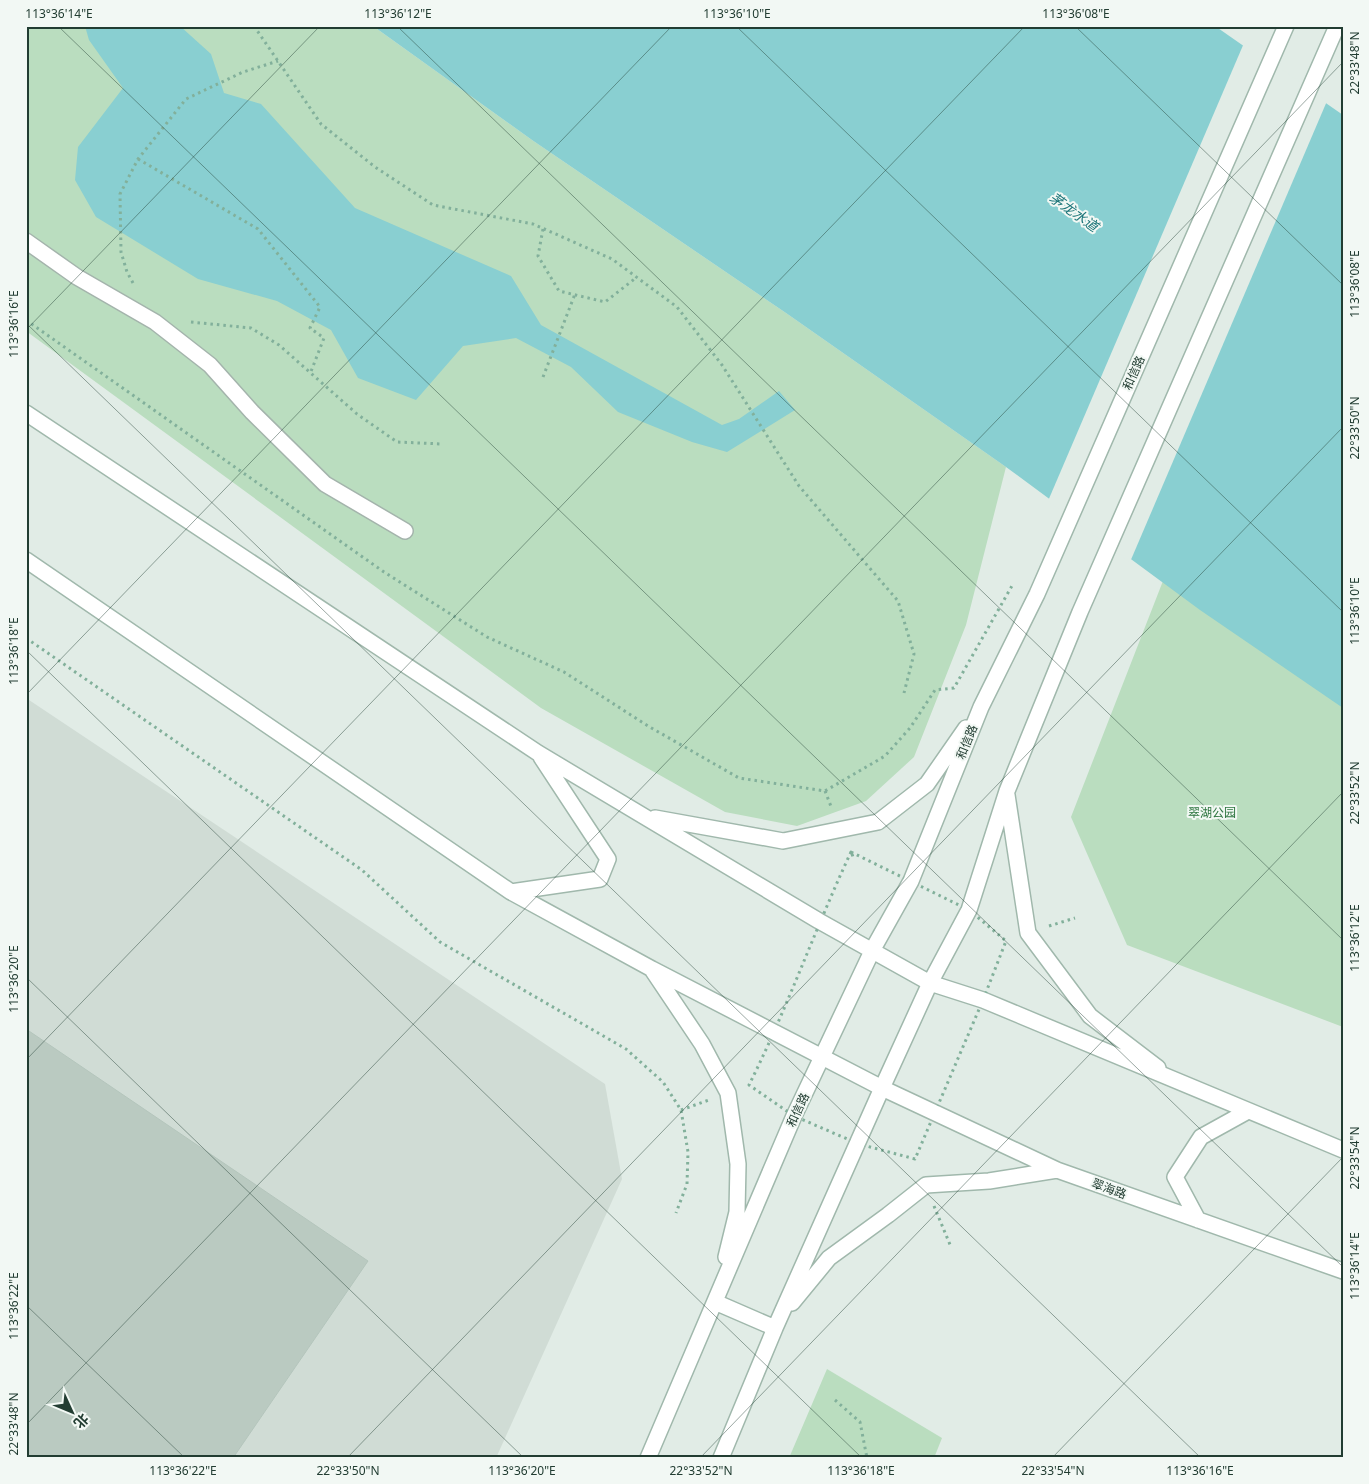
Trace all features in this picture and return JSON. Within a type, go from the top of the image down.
[{"type":"street","name":"和信路","points":[[648,1458],[794,1116],[873,950],[911,881],[981,706],[1038,594],[1286,26]]},
{"type":"street","points":[[720,1458],[777,1323],[859,1144],[882,1088],[930,983],[968,910],[1007,791],[1080,612],[1337,26]]},
{"type":"street","points":[[26,241],[77,277],[155,322],[210,365],[252,412],[325,484],[405,531]]},
{"type":"street","points":[[26,413],[538,753],[819,921],[930,983],[983,1000],[1343,1150]]},
{"type":"street","name":"翠海路","points":[[26,560],[511,892],[652,969],[882,1088],[1057,1170],[1343,1271]]},
{"type":"street","points":[[644,816],[782,841],[842,831],[878,822],[927,784],[981,706]]},
{"type":"street","points":[[511,892],[600,879],[608,859],[538,753]]},
{"type":"street","points":[[1007,791],[1028,933],[1090,1016],[1177,1082]]},
{"type":"street","points":[[652,969],[702,1044],[728,1093],[738,1164],[737,1212],[716,1300],[777,1323]]},
{"type":"street","points":[[1198,1220],[1175,1177],[1201,1137],[1248,1112]]},
{"type":"street","points":[[777,1323],[829,1258],[926,1185],[989,1181],[1057,1170]]},
{"type":"path","points":[[254,26],[321,124],[375,167],[433,205],[532,224],[612,259],[677,307],[722,364],[799,486],[898,601],[914,654],[904,693]]},
{"type":"path","points":[[136,289],[126,272],[121,252],[120,194],[138,159],[186,99],[243,72],[278,61]]},
{"type":"path","points":[[138,159],[258,229],[320,307],[310,328],[324,338],[310,374]]},
{"type":"path","points":[[543,229],[538,256],[559,290],[605,302],[637,277]]},
{"type":"path","points":[[543,377],[575,294]]},
{"type":"path","points":[[26,320],[384,572],[487,637],[564,672],[648,726],[739,778],[825,791],[885,756],[910,728],[935,690],[954,688],[1013,584]]},
{"type":"path","points":[[155,322],[205,322],[252,328],[279,345],[357,414],[397,442],[442,444]]},
{"type":"path","points":[[26,638],[362,870],[440,942],[626,1049],[662,1082],[681,1110],[688,1152],[687,1184],[676,1213]]},
{"type":"path","points":[[851,852],[911,881],[968,910],[1006,941],[983,1000],[915,1159],[859,1144],[794,1116],[750,1085],[775,1033],[819,921],[851,852]]},
{"type":"path","points":[[835,1400],[860,1422],[867,1458]]},
{"type":"shaded area","points":[[26,698],[605,1084],[622,1179],[496,1458],[26,1458]]},
{"type":"green space","points":[[26,26],[373,26],[532,140],[786,313],[1006,467],[966,625],[914,757],[866,801],[797,826],[725,812],[541,708],[26,331]]},
{"type":"green space","name":"翠湖公园","points":[[1343,119],[1343,1027],[1127,945],[1071,817]]},
{"type":"green space","points":[[827,1369],[942,1438],[934,1458],[789,1458]]},
{"type":"water","points":[[85,26],[180,26],[211,54],[224,93],[261,104],[355,208],[511,276],[541,325],[722,425],[739,419],[779,391],[795,410],[727,452],[692,442],[618,412],[571,367],[516,338],[463,346],[416,400],[358,378],[331,330],[277,301],[198,279],[96,217],[75,180],[78,147],[123,88],[89,40]]},
{"type":"water","name":"茅龙水道","points":[[373,26],[1215,26],[1343,115],[1343,708],[1200,610],[1006,467],[786,313],[532,140]]},
{"type":"pier","points":[[1244,43],[1327,101],[1130,562],[1048,501]]},
{"type":"building","points":[[26,1029],[368,1261],[233,1458],[26,1458]]}]
